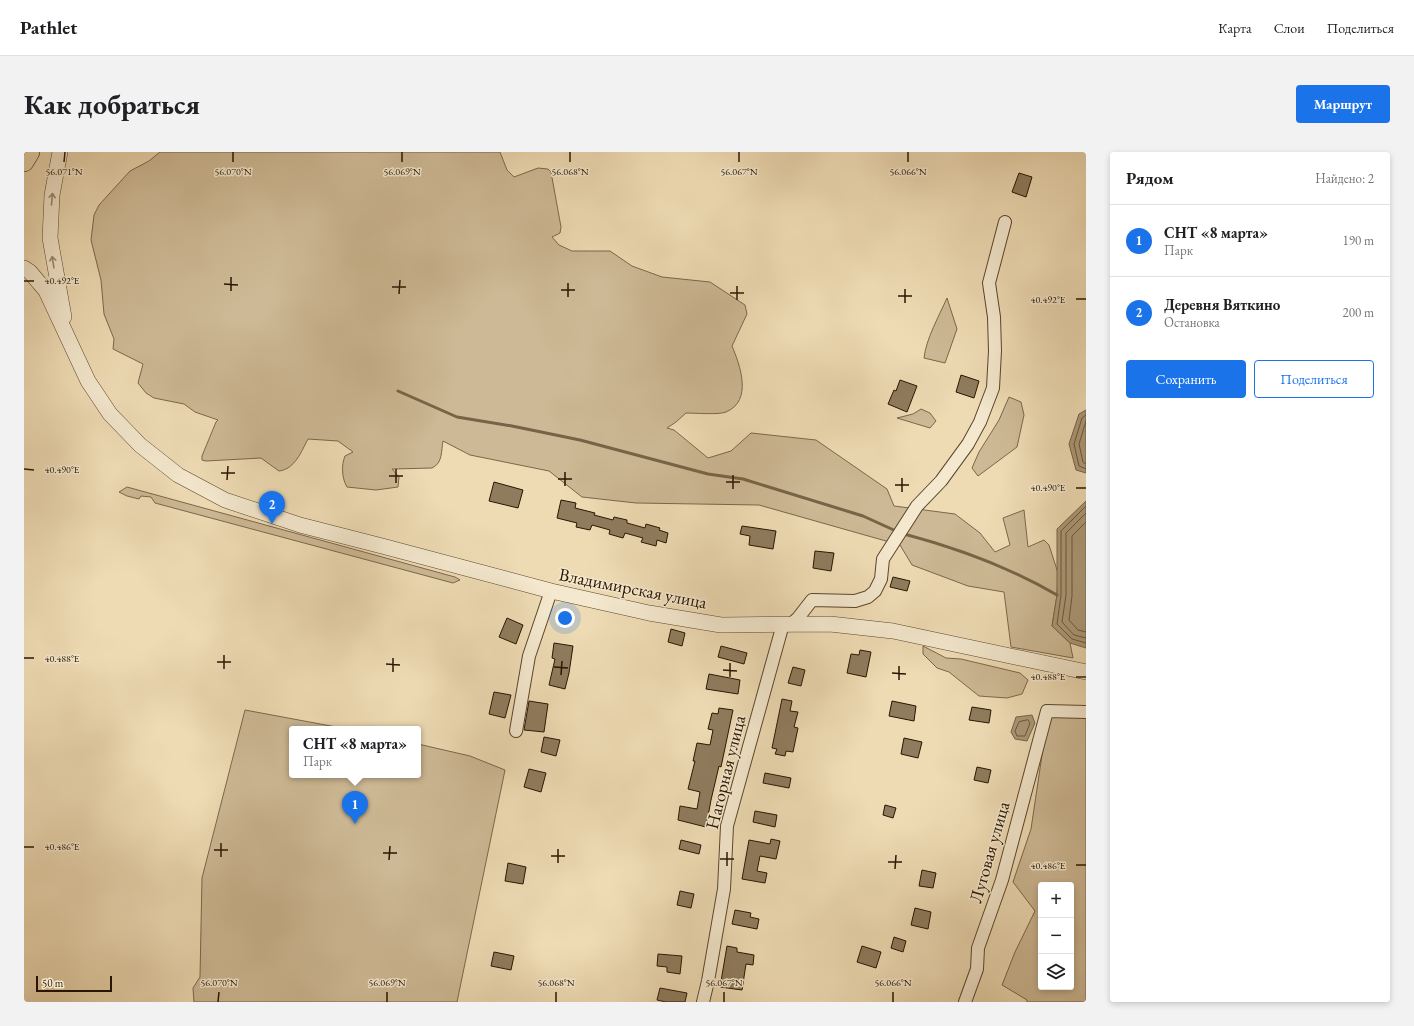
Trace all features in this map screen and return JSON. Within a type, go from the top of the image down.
[{"type":"main road","points":[[24,162],[30,152]]},
{"type":"street","points":[[60,152],[52,195],[50,238],[69,341]]},
{"type":"street","points":[[787,624],[798,618],[812,600],[855,601],[868,597],[875,592],[881,579],[884,559],[917,506],[941,481],[968,444],[980,422],[993,388],[995,351],[994,317],[990,283],[1005,222]]},
{"type":"street","points":[[24,268],[30,272],[46,291],[69,341]]},
{"type":"street","name":"Владимирская улица","points":[[69,341],[88,380],[110,414],[140,445],[178,475],[225,500],[300,525],[551,591],[649,613],[721,625],[830,624],[893,631],[1086,672]]},
{"type":"street","points":[[516,731],[529,656],[551,591]]},
{"type":"street","name":"Нагорная улица","points":[[703,1002],[724,889],[727,826],[787,624]]},
{"type":"street","name":"Луговая улица","points":[[965,1002],[977,969],[978,948],[1002,880],[1047,710],[1086,712]]},
{"type":"shaded area","points":[[160,152],[500,152],[507,170],[514,177],[538,168],[548,169],[551,172],[561,227],[560,233],[552,237],[559,245],[572,251],[610,251],[632,266],[662,277],[710,282],[745,305],[747,314],[732,346],[741,372],[742,391],[739,400],[734,407],[723,413],[686,413],[667,428],[674,430],[708,458],[731,451],[751,433],[816,440],[887,489],[894,506],[955,514],[980,533],[995,552],[1010,545],[1003,518],[1024,510],[1028,547],[1044,540],[1049,545],[1058,573],[1057,595],[1052,626],[1070,643],[1073,658],[1011,647],[1004,592],[968,586],[912,565],[900,545],[759,505],[636,503],[582,497],[549,471],[470,455],[443,441],[440,460],[436,466],[432,468],[392,469],[399,477],[398,487],[376,490],[347,487],[343,476],[343,464],[345,456],[353,452],[338,441],[308,439],[297,459],[285,470],[279,471],[261,458],[202,460],[202,456],[218,420],[195,412],[184,404],[154,398],[146,393],[138,383],[143,364],[113,349],[114,339],[104,314],[101,280],[91,240],[94,215],[99,205],[130,171],[149,161]]},
{"type":"shaded area","points":[[947,298],[957,329],[945,363],[924,358],[930,335]]},
{"type":"shaded area","points":[[1009,397],[1021,402],[1024,415],[1017,447],[978,476],[972,468],[979,452],[999,420]]},
{"type":"shaded area","points":[[921,409],[930,413],[936,421],[930,428],[897,418],[913,414]]},
{"type":"shaded area","points":[[127,487],[455,577],[460,580],[453,583],[155,503],[151,497],[141,496],[139,499],[119,492]]},
{"type":"shaded area","points":[[923,646],[946,658],[961,659],[1020,673],[1028,680],[1022,694],[1007,698],[979,696],[949,672],[937,668],[923,654]]},
{"type":"shaded area","points":[[245,710],[331,726],[289,726],[289,778],[421,778],[421,745],[470,756],[505,770],[457,1002],[194,1002],[193,988],[200,977],[202,878]]},
{"type":"shaded area","points":[[1048,715],[1086,718],[1086,1002],[1027,1002],[1027,1000],[1002,985],[1015,952],[1035,911],[1013,882],[1031,829]]},
{"type":"water","points":[[1086,410],[1086,473],[1076,470],[1069,444],[1079,414]]},
{"type":"water","points":[[1086,501],[1086,648],[1070,643],[1052,626],[1057,595],[1057,529]]},
{"type":"water","points":[[1032,715],[1035,723],[1027,741],[1015,739],[1011,732],[1016,717]]},
{"type":"building","points":[[1019,173],[1032,177],[1026,197],[1012,192]]},
{"type":"building","points":[[961,375],[979,381],[974,398],[956,392]]},
{"type":"building","points":[[900,380],[917,386],[907,412],[888,404],[894,390],[896,391]]},
{"type":"building","points":[[494,482],[523,490],[518,508],[489,501]]},
{"type":"building","points":[[561,500],[576,503],[575,508],[595,513],[594,515],[613,520],[614,517],[627,520],[627,523],[645,528],[646,524],[660,528],[659,530],[668,533],[666,543],[657,540],[656,546],[641,542],[643,538],[625,533],[623,538],[609,534],[610,530],[592,525],[590,530],[576,527],[577,523],[557,518]]},
{"type":"building","points":[[742,526],[776,531],[773,549],[749,545],[750,536],[740,534]]},
{"type":"building","points":[[815,551],[834,553],[831,571],[813,568]]},
{"type":"building","points":[[893,577],[910,581],[907,591],[890,587]]},
{"type":"building","points":[[507,618],[523,625],[516,644],[499,637]]},
{"type":"building","points":[[671,629],[685,633],[682,646],[668,642]]},
{"type":"building","points":[[554,643],[573,646],[565,689],[549,685],[555,659],[552,658]]},
{"type":"building","points":[[721,646],[747,653],[744,664],[718,657]]},
{"type":"building","points":[[860,650],[871,652],[866,677],[847,673],[851,654],[859,655]]},
{"type":"building","points":[[793,667],[805,670],[801,686],[788,683]]},
{"type":"building","points":[[709,674],[740,680],[738,694],[706,689]]},
{"type":"building","points":[[494,692],[511,695],[505,718],[489,714]]},
{"type":"building","points":[[782,699],[792,701],[790,711],[798,712],[794,727],[798,728],[793,752],[786,751],[785,756],[775,754],[777,749],[772,748]]},
{"type":"building","points":[[529,701],[548,704],[544,732],[524,730]]},
{"type":"building","points":[[892,701],[916,706],[914,721],[889,716]]},
{"type":"building","points":[[972,707],[991,710],[989,723],[969,720]]},
{"type":"building","points":[[719,708],[733,710],[706,827],[678,820],[680,806],[697,809],[700,792],[688,789],[695,761],[693,761],[697,743],[710,745],[713,730],[708,729],[712,713],[718,714]]},
{"type":"building","points":[[544,737],[560,740],[556,756],[541,752]]},
{"type":"building","points":[[904,738],[922,742],[918,758],[901,754]]},
{"type":"building","points":[[977,767],[991,770],[988,783],[974,780]]},
{"type":"building","points":[[529,769],[546,773],[541,792],[524,787]]},
{"type":"building","points":[[765,773],[791,778],[789,788],[763,783]]},
{"type":"building","points":[[885,805],[896,808],[893,818],[883,815]]},
{"type":"building","points":[[755,811],[777,815],[775,827],[753,822]]},
{"type":"building","points":[[771,839],[780,841],[776,859],[760,856],[757,871],[767,873],[765,883],[742,879],[749,840],[770,844]]},
{"type":"building","points":[[681,840],[701,845],[699,854],[679,849]]},
{"type":"building","points":[[508,863],[526,867],[523,884],[505,881]]},
{"type":"building","points":[[922,870],[936,873],[933,888],[919,886]]},
{"type":"building","points":[[680,891],[694,894],[691,908],[677,905]]},
{"type":"building","points":[[915,908],[931,912],[928,929],[911,925]]},
{"type":"building","points":[[735,910],[751,913],[750,917],[759,919],[757,929],[732,924]]},
{"type":"building","points":[[894,937],[906,941],[903,952],[891,948]]},
{"type":"building","points":[[727,946],[737,948],[737,952],[754,955],[753,965],[746,964],[742,990],[720,987]]},
{"type":"building","points":[[862,946],[881,952],[876,968],[857,962]]},
{"type":"building","points":[[494,952],[514,956],[511,970],[491,966]]},
{"type":"building","points":[[658,954],[682,956],[680,974],[667,972],[667,967],[657,966]]},
{"type":"building","points":[[660,988],[687,993],[685,1002],[666,1002],[657,1000]]},
{"type":"waterway","points":[[398,391],[457,417],[512,426],[580,440],[708,474],[743,479],[863,516],[896,531]]},
{"type":"waterway","points":[[904,534],[982,559],[1039,585],[1057,595]]},
{"type":"place","name":"Деревня Вяткино","points":[[272,524]]},
{"type":"place","name":"СНТ «8 марта»","points":[[355,824]]}]
